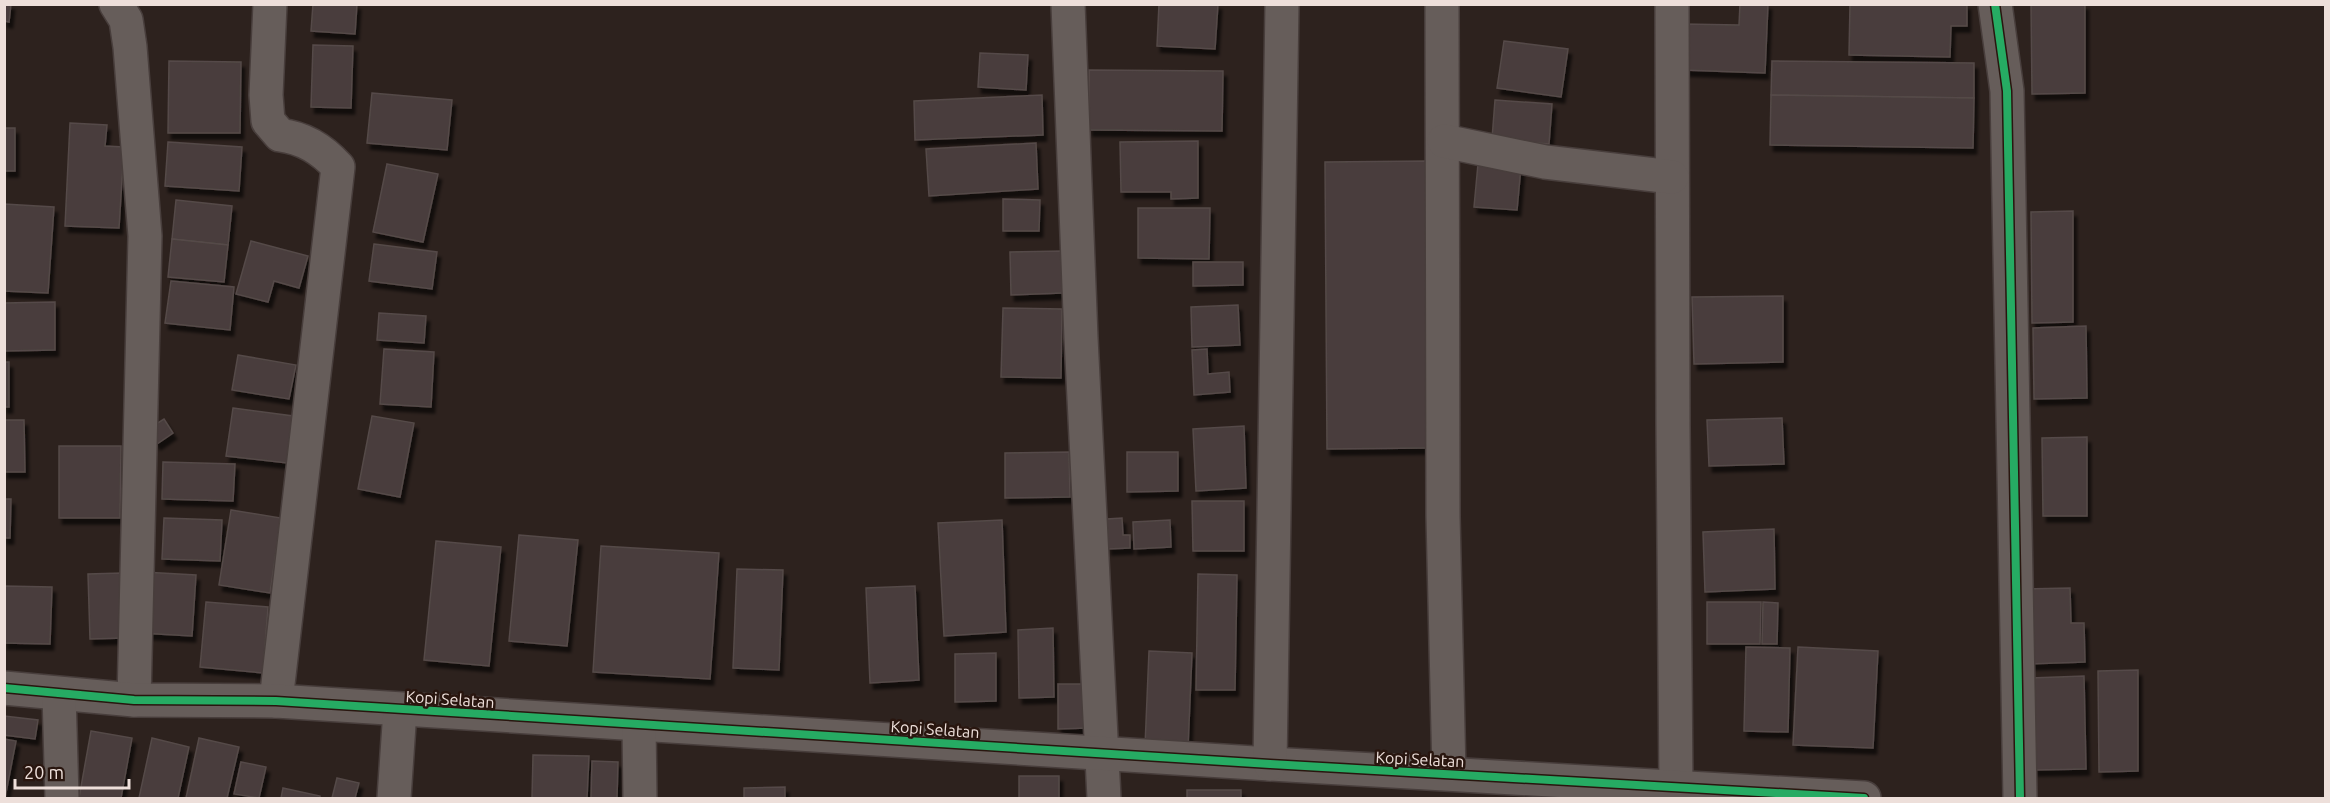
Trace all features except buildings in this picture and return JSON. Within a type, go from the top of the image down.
[{"type":"street","points":[[116,4],[126,20],[130,47],[145,236],[135,700]]},
{"type":"street","points":[[270,4],[266,95],[268,121],[280,135],[293,137],[315,146],[327,154],[338,167],[276,701]]},
{"type":"street","points":[[1068,4],[1081,339],[1104,798]]},
{"type":"street","points":[[1270,764],[1282,4]]},
{"type":"street","points":[[1442,4],[1443,516],[1455,782]]},
{"type":"street","points":[[1672,4],[1676,788]]},
{"type":"street","points":[[1995,4],[2007,91],[2020,798]]},
{"type":"street","points":[[1444,141],[1545,162],[1672,177]]},
{"type":"street","name":"Kopi Selatan","points":[[4,688],[135,700],[276,701],[1101,753],[1270,764],[1455,782],[1676,788],[1794,797],[1864,798]]},
{"type":"street","points":[[59,694],[62,798]]},
{"type":"street","points":[[394,798],[400,710]]},
{"type":"street","points":[[639,725],[640,798]]},
{"type":"cycle path","points":[[1995,4],[2007,91],[2020,798]]},
{"type":"cycle path","points":[[4,688],[134,700],[276,701],[1270,764],[1864,798]]}]
